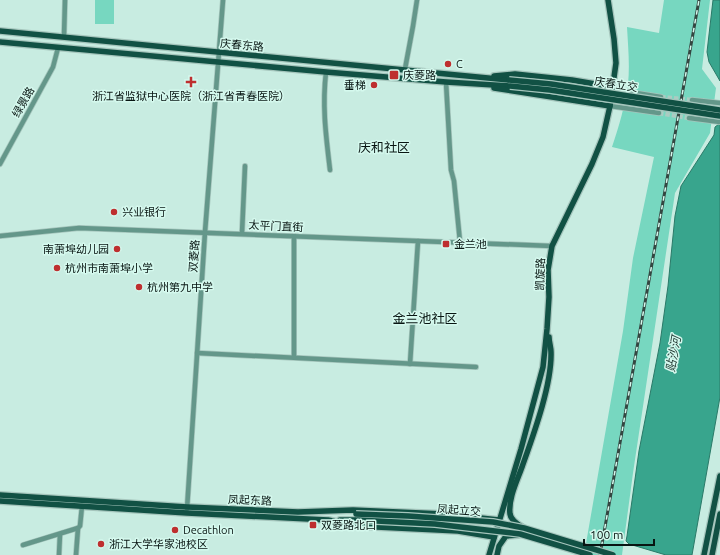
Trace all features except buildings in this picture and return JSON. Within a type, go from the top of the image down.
[{"type":"main road","name":"凯旋路","points":[[489,555],[521,449],[541,374],[547,329],[549,297],[548,270],[552,246],[603,138],[610,106],[616,63],[608,0]]},
{"type":"main road","name":"庆春东路","points":[[0,31],[218,53],[405,69],[482,77],[509,83]]},
{"type":"main road","name":"庆春东路","points":[[0,42],[446,82],[474,84],[509,83]]},
{"type":"main road","name":"庆春东路","points":[[482,77],[515,74],[572,80],[613,87]]},
{"type":"main road","name":"庆春立交","points":[[509,83],[551,84],[720,110]]},
{"type":"main road","name":"庆春立交","points":[[509,83],[720,116]]},
{"type":"main road","name":"庆春东路","points":[[474,84],[610,106]]},
{"type":"main road","points":[[524,528],[514,522],[510,516],[510,508],[512,495],[546,392],[550,371],[551,352],[547,329]]},
{"type":"main road","points":[[704,555],[720,476]]},
{"type":"main road","name":"凤起东路","points":[[0,494],[328,520],[356,526],[458,532],[494,537]]},
{"type":"main road","name":"凤起东路","points":[[0,501],[187,510],[298,512],[353,510],[444,514],[499,520]]},
{"type":"main road","name":"凤起立交","points":[[298,512],[435,524],[520,534],[590,555]]},
{"type":"main road","points":[[712,555],[720,514]]},
{"type":"main road","name":"凤起立交","points":[[328,520],[357,517],[408,516],[493,522],[524,528],[613,555]]},
{"type":"main road","points":[[497,555],[499,546],[506,536],[520,534]]},
{"type":"street","points":[[64,37],[65,0]]},
{"type":"street","name":"双菱路","points":[[187,510],[205,232],[223,0]]},
{"type":"street","points":[[405,69],[414,26],[417,0]]},
{"type":"street","name":"绿景路","points":[[0,164],[53,67],[58,48]]},
{"type":"street","points":[[326,72],[323,96],[330,170]]},
{"type":"street","points":[[446,82],[451,170],[454,181],[460,242]]},
{"type":"street","points":[[613,87],[618,90],[661,97]]},
{"type":"street","points":[[692,100],[720,103]]},
{"type":"street","points":[[610,106],[658,113]]},
{"type":"street","points":[[689,118],[720,122]]},
{"type":"street","points":[[242,233],[245,166]]},
{"type":"street","name":"太平门直街","points":[[0,236],[79,228],[242,233],[552,246]]},
{"type":"street","points":[[294,236],[294,357]]},
{"type":"street","points":[[410,364],[418,241]]},
{"type":"street","points":[[197,353],[476,367]]},
{"type":"street","points":[[76,555],[78,528],[80,526],[82,506]]},
{"type":"street","points":[[23,545],[78,528]]},
{"type":"street","points":[[59,555],[60,534]]},
{"type":"shaded area","points":[[95,0],[114,0],[114,24],[95,24]]},
{"type":"shaded area","points":[[664,0],[710,0],[702,69],[716,88],[710,133],[675,193],[622,555],[584,555],[623,331],[633,258],[654,157],[612,147],[622,116],[628,84],[629,63],[627,27],[659,33]]},
{"type":"water","points":[[713,0],[720,0],[720,81],[709,62],[707,52]]},
{"type":"water","name":"贴沙河","points":[[719,124],[720,397],[692,555],[666,555],[629,544],[626,541],[639,451],[660,343],[668,286],[675,216],[681,186],[714,135],[715,127]]},
{"type":"tunnel","points":[[661,97],[692,100]]},
{"type":"tunnel","points":[[659,113],[689,118]]},
{"type":"railway","points":[[600,555],[699,0]]},
{"type":"place","name":"C","points":[[448,64]]},
{"type":"place","name":"庆菱路","points":[[394,75]]},
{"type":"place","name":"浙江省监狱中心医院（浙江省青春医院）","points":[[191,82]]},
{"type":"place","name":"垂梯","points":[[374,85]]},
{"type":"place","name":"兴业银行","points":[[114,212]]},
{"type":"place","name":"金兰池","points":[[446,244]]},
{"type":"place","name":"南萧埠幼儿园","points":[[117,249]]},
{"type":"place","name":"杭州市南萧埠小学","points":[[57,268]]},
{"type":"place","name":"杭州第九中学","points":[[139,287]]},
{"type":"place","name":"双菱路北口","points":[[313,525]]},
{"type":"place","name":"Decathlon","points":[[175,530]]},
{"type":"place","name":"浙江大学华家池校区","points":[[101,544]]},
{"type":"district","name":"庆和社区","points":[[384,147]]},
{"type":"district","name":"金兰池社区","points":[[425,318]]}]
